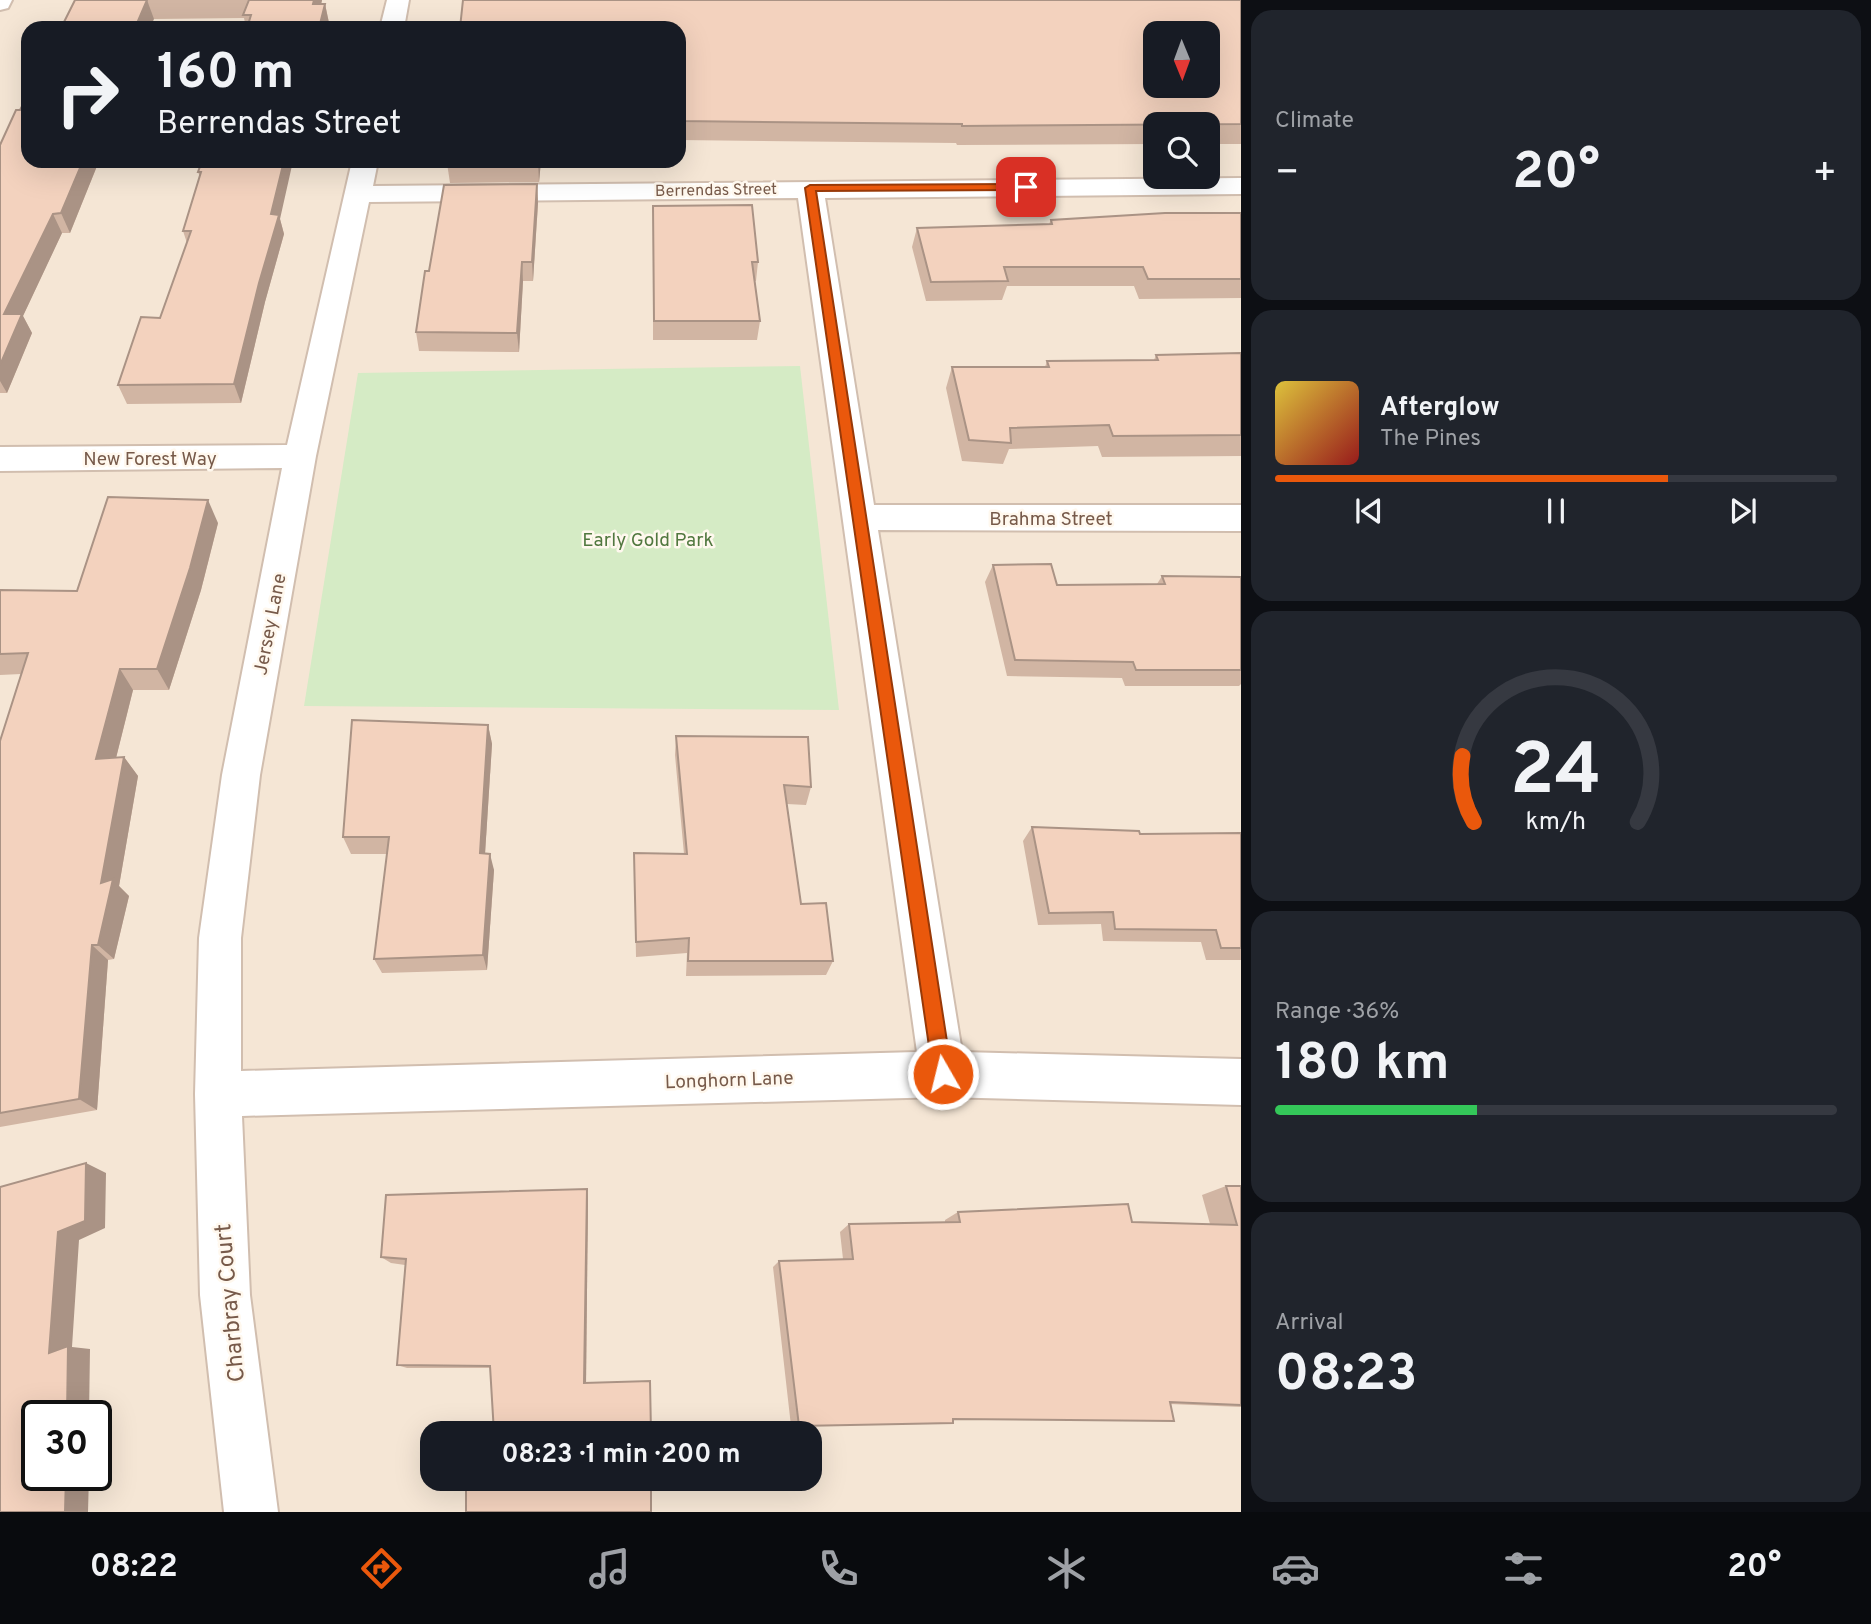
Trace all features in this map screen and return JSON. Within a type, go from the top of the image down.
[{"type":"street","points":[[394,21],[398,0]]},
{"type":"street","name":"Berrendas Street","points":[[362,178],[810,188],[1241,186]]},
{"type":"street","name":"Jersey Lane","points":[[218,1094],[220,938],[241,775],[300,456],[362,178]]},
{"type":"street","points":[[810,188],[943,1074]]},
{"type":"street","name":"New Forest Way","points":[[0,459],[300,456]]},
{"type":"street","name":"Brahma Street","points":[[861,517],[1241,518]]},
{"type":"street","name":"Longhorn Lane","points":[[218,1094],[943,1074],[1241,1082]]},
{"type":"street","name":"Charbray Court","points":[[218,1094],[225,1295],[251,1512]]},
{"type":"shaded area","points":[[0,0],[1241,0],[1241,1512],[0,1512]]},
{"type":"green space","name":"Early Gold Park","points":[[800,366],[839,710],[304,706],[358,373]]},
{"type":"building","points":[[75,0],[147,0],[138,21],[64,21]]},
{"type":"building","points":[[249,0],[314,0],[313,4],[325,4],[321,21],[249,21],[251,15],[243,15]]},
{"type":"building","points":[[463,0],[1241,0],[1241,124],[1220,124],[1220,112],[1143,112],[1143,125],[962,126],[686,121],[686,21],[461,21]]},
{"type":"building","points":[[21,108],[21,168],[80,168],[61,213],[53,214],[4,314],[22,314],[0,365],[0,145],[16,110]]},
{"type":"building","points":[[199,168],[282,168],[271,214],[279,215],[234,384],[118,385],[141,317],[160,318],[191,231],[183,231],[201,172],[198,172]]},
{"type":"building","points":[[537,184],[532,262],[522,262],[517,333],[416,332],[425,271],[429,271],[444,185]]},
{"type":"building","points":[[752,205],[758,262],[752,262],[760,321],[654,321],[653,206]]},
{"type":"building","points":[[1165,213],[1241,213],[1241,279],[1148,279],[1143,267],[1004,267],[1008,281],[931,282],[917,228],[1052,224],[1051,220]]},
{"type":"building","points":[[1241,353],[1241,435],[1113,436],[1109,425],[1010,428],[1011,443],[969,440],[952,367],[1049,367],[1047,361],[1158,360],[1156,355]]},
{"type":"building","points":[[108,497],[208,500],[190,568],[157,669],[120,669],[96,759],[124,757],[101,883],[113,879],[98,945],[92,945],[79,1099],[0,1113],[0,741],[28,653],[0,654],[0,590],[77,591]]},
{"type":"building","points":[[1051,564],[1057,585],[1165,584],[1162,576],[1241,577],[1241,670],[1136,670],[1133,662],[1015,660],[993,565]]},
{"type":"building","points":[[352,720],[488,725],[480,853],[490,854],[483,955],[374,959],[389,837],[343,837]]},
{"type":"building","points":[[676,736],[808,737],[811,787],[784,785],[801,904],[826,903],[833,961],[688,961],[689,938],[636,942],[634,853],[687,854]]},
{"type":"building","points":[[1032,827],[1139,831],[1140,834],[1241,833],[1241,948],[1221,948],[1216,930],[1115,929],[1113,912],[1049,913]]},
{"type":"building","points":[[86,1163],[85,1221],[58,1232],[49,1353],[68,1346],[67,1400],[21,1400],[21,1491],[66,1491],[65,1512],[0,1512],[0,1187]]},
{"type":"building","points":[[1226,1186],[1241,1186],[1241,1405],[1170,1402],[1174,1421],[953,1419],[953,1423],[822,1426],[822,1421],[798,1421],[779,1261],[853,1259],[849,1224],[960,1222],[958,1212],[1128,1204],[1132,1222],[1237,1225]]},
{"type":"building","points":[[587,1189],[584,1383],[650,1381],[651,1421],[493,1421],[490,1366],[397,1365],[406,1259],[381,1257],[386,1195]]},
{"type":"building","points":[[466,1491],[651,1491],[651,1512],[466,1512]]},
{"type":"route","points":[[943,1074],[810,188],[1026,187]]}]
